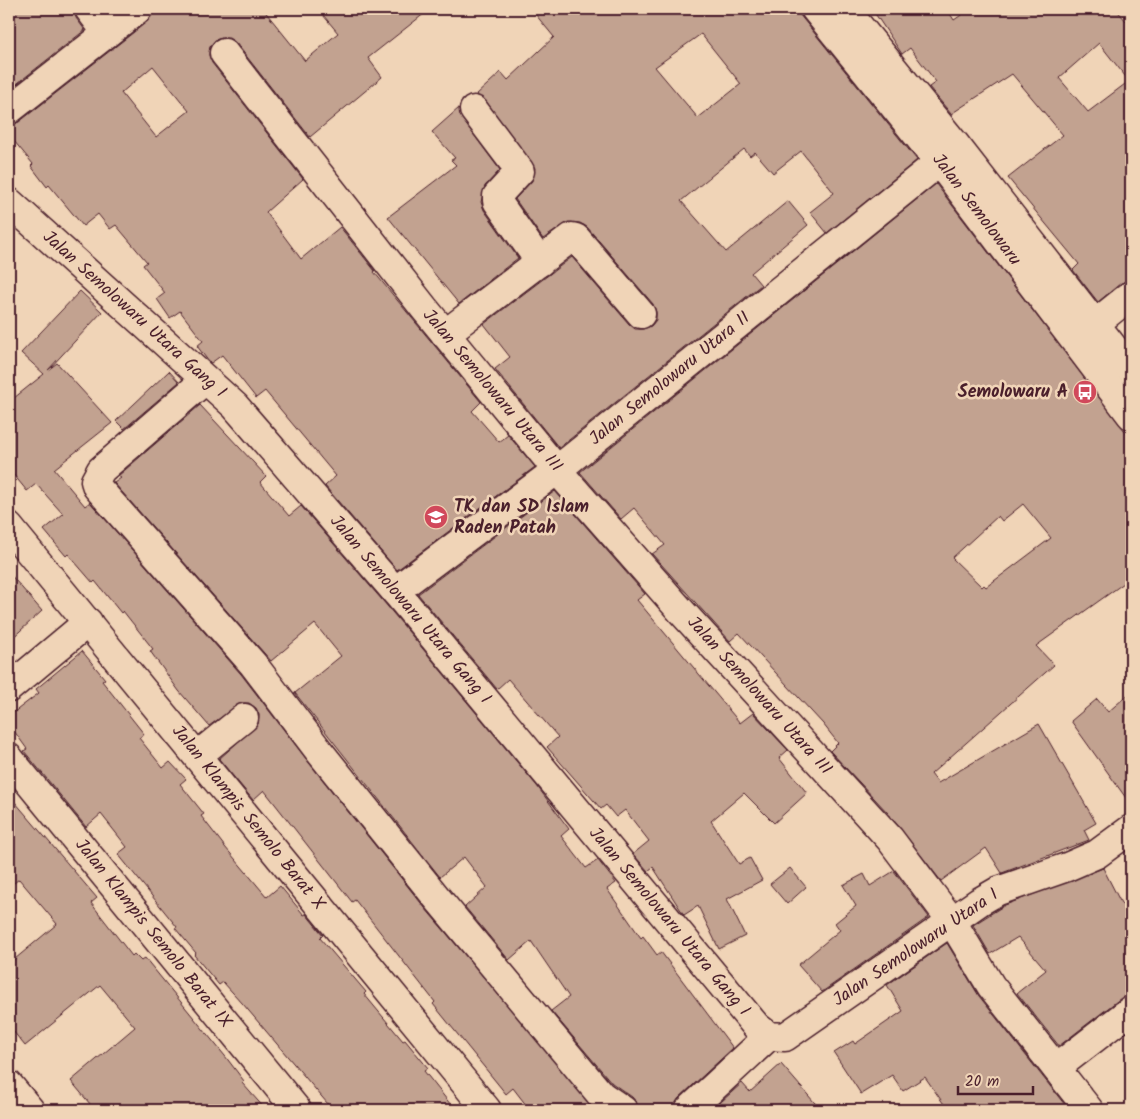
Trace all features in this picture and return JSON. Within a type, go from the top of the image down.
[{"type":"street","points":[[89,9],[107,33]]},
{"type":"street","points":[[9,110],[138,9]]},
{"type":"street","name":"Jalan Semolowaru","points":[[815,9],[940,162],[1130,412]]},
{"type":"street","name":"Jalan Semolowaru","points":[[845,9],[1096,323],[1131,370]]},
{"type":"street","name":"Jalan Semolowaru Utara III","points":[[224,53],[445,334],[557,470],[681,611],[890,839],[951,920],[991,986],[1089,1110]]},
{"type":"street","points":[[474,110],[520,171],[496,196],[497,201],[540,262]]},
{"type":"street","name":"Jalan Semolowaru Utara II","points":[[396,591],[557,470],[940,162]]},
{"type":"street","name":"Jalan Semolowaru Utara Gang I","points":[[9,202],[235,406],[396,591],[756,1026],[777,1037]]},
{"type":"street","points":[[445,334],[540,262],[567,239],[576,238],[641,314]]},
{"type":"street","points":[[1096,323],[1131,295]]},
{"type":"street","points":[[205,380],[101,470],[95,481],[97,487],[253,664],[319,751],[437,898],[601,1095],[623,1110]]},
{"type":"street","name":"Jalan Klampis Semolo Barat X","points":[[9,527],[487,1110]]},
{"type":"street","points":[[9,688],[88,622]]},
{"type":"street","points":[[197,756],[244,718]]},
{"type":"street","name":"Jalan Klampis Semolo Barat IX","points":[[9,758],[297,1110]]},
{"type":"street","name":"Jalan Semolowaru Utara I","points":[[689,1110],[777,1037],[951,920],[998,891],[1067,867],[1097,854],[1131,829]]},
{"type":"street","points":[[1056,1068],[1131,1010]]},
{"type":"street","points":[[9,1086],[30,1110]]},
{"type":"building","points":[[9,9],[74,9],[76,18],[85,30],[9,90]]},
{"type":"building","points":[[153,9],[263,9],[305,61],[338,33],[318,9],[430,9],[368,58],[382,77],[310,137],[236,43],[229,38],[215,40],[210,47],[209,55],[212,63],[303,179],[266,212],[301,259],[340,227],[374,272],[481,402],[472,411],[499,442],[508,435],[535,467],[397,570],[325,486],[336,476],[265,391],[256,398],[222,355],[211,363],[209,362],[197,346],[203,341],[180,311],[170,318],[157,299],[165,293],[143,265],[147,262],[116,225],[110,229],[98,214],[83,226],[49,185],[47,187],[31,166],[33,164],[9,135],[9,125],[19,122],[148,21]],"holes":[[[153,66],[189,111],[156,137],[121,93]]]},
{"type":"building","points":[[531,9],[795,9],[917,160],[827,233],[810,212],[834,193],[801,151],[773,173],[755,152],[750,156],[744,149],[681,201],[726,252],[788,201],[808,225],[751,273],[761,285],[559,448],[495,369],[510,357],[484,324],[572,257],[635,329],[651,326],[656,320],[656,312],[653,304],[587,227],[580,223],[568,222],[543,239],[515,199],[532,181],[535,168],[486,101],[476,95],[501,72],[508,80],[554,37]],"holes":[[[701,34],[741,84],[698,118],[655,67]]]},
{"type":"building","points":[[872,9],[947,9],[954,20],[970,9],[1116,9],[1131,27],[1131,280],[1121,283],[1098,302],[1073,270],[1079,264],[1008,178],[1063,135],[1012,74],[951,114],[929,87],[936,82],[910,48],[902,54]],"holes":[[[1099,43],[1129,81],[1088,112],[1059,78]]]},
{"type":"building","points":[[459,108],[462,119],[500,170],[485,186],[481,202],[484,210],[518,258],[459,304],[388,217],[456,165],[451,160],[455,158],[432,132]]},
{"type":"building","points":[[936,184],[1131,439],[1131,578],[1036,646],[1054,665],[931,774],[938,783],[1039,724],[1096,823],[1084,830],[1089,840],[1002,873],[986,848],[941,881],[888,813],[830,751],[838,743],[823,724],[739,633],[730,641],[652,554],[665,545],[634,508],[621,519],[580,472]],"holes":[[[1023,504],[1051,538],[986,587],[984,585],[982,587],[952,558],[998,516],[1002,521]]]},
{"type":"building","points":[[80,291],[102,312],[48,370],[57,363],[112,423],[54,469],[85,506],[90,502],[241,674],[425,908],[596,1110],[530,1110],[513,1088],[506,1094],[433,1004],[435,1002],[355,900],[352,902],[264,790],[253,800],[219,759],[258,724],[259,715],[256,708],[249,703],[241,703],[209,726],[179,691],[150,651],[153,649],[123,611],[121,613],[95,581],[93,583],[44,530],[63,514],[36,484],[27,491],[9,469],[9,402],[44,374],[21,353]]},
{"type":"building","points":[[169,371],[179,382],[124,429],[116,421]]},
{"type":"building","points":[[200,405],[266,476],[260,482],[289,516],[301,506],[537,786],[569,829],[561,836],[586,868],[598,860],[616,883],[607,889],[641,938],[643,936],[657,955],[661,952],[733,1048],[678,1099],[674,1110],[638,1110],[637,1103],[632,1097],[612,1083],[551,1011],[569,997],[531,941],[509,960],[465,907],[487,887],[464,857],[440,877],[295,693],[341,656],[315,624],[271,661],[114,483],[121,478],[118,476]]},
{"type":"building","points":[[555,491],[645,594],[637,600],[740,723],[753,713],[788,750],[779,758],[807,793],[774,823],[744,793],[711,821],[739,864],[750,858],[762,880],[727,899],[745,936],[719,949],[698,906],[684,915],[653,867],[648,871],[633,854],[649,841],[625,810],[616,817],[606,805],[601,809],[547,747],[558,737],[508,679],[497,689],[418,594]]},
{"type":"building","points":[[9,573],[42,611],[9,641]]},
{"type":"building","points":[[82,651],[105,679],[102,681],[144,734],[139,738],[163,768],[170,762],[186,779],[180,784],[204,814],[201,816],[225,847],[267,897],[280,886],[304,915],[306,914],[323,935],[320,938],[366,992],[364,994],[428,1068],[424,1071],[455,1110],[333,1110],[243,1004],[223,982],[219,985],[194,955],[196,953],[175,928],[177,927],[118,854],[127,847],[101,814],[86,827],[24,751],[27,749],[9,724],[9,716],[39,693],[36,689]]},
{"type":"building","points":[[1131,692],[1131,805],[1071,721],[1097,699],[1108,712]]},
{"type":"building","points":[[9,795],[97,898],[91,903],[132,956],[134,954],[141,961],[145,958],[225,1056],[244,1081],[242,1083],[266,1110],[95,1110],[71,1081],[135,1027],[100,985],[25,1046],[9,1026],[9,964],[57,924],[19,879],[9,887]]},
{"type":"building","points":[[790,868],[806,887],[787,904],[770,884]]},
{"type":"building","points":[[1103,868],[1122,905],[1131,901],[1131,995],[1121,998],[1059,1046],[1017,993],[1046,970],[1018,937],[990,954],[973,925],[1005,905]]},
{"type":"building","points":[[894,871],[929,917],[822,992],[798,965],[840,930],[835,923],[856,906],[843,885],[864,874],[870,886]]},
{"type":"building","points":[[947,943],[979,996],[1069,1110],[948,1110],[925,1077],[903,1091],[892,1075],[861,1094],[834,1053],[853,1041],[855,1044],[903,1011],[887,985]]},
{"type":"building","points":[[781,1064],[821,1110],[712,1110],[742,1083],[750,1092]]},
{"type":"place","name":"Semolowaru A","points":[[1085,392]]},
{"type":"place","name":"TK dan SD Islam Raden Patah","points":[[436,517]]}]
